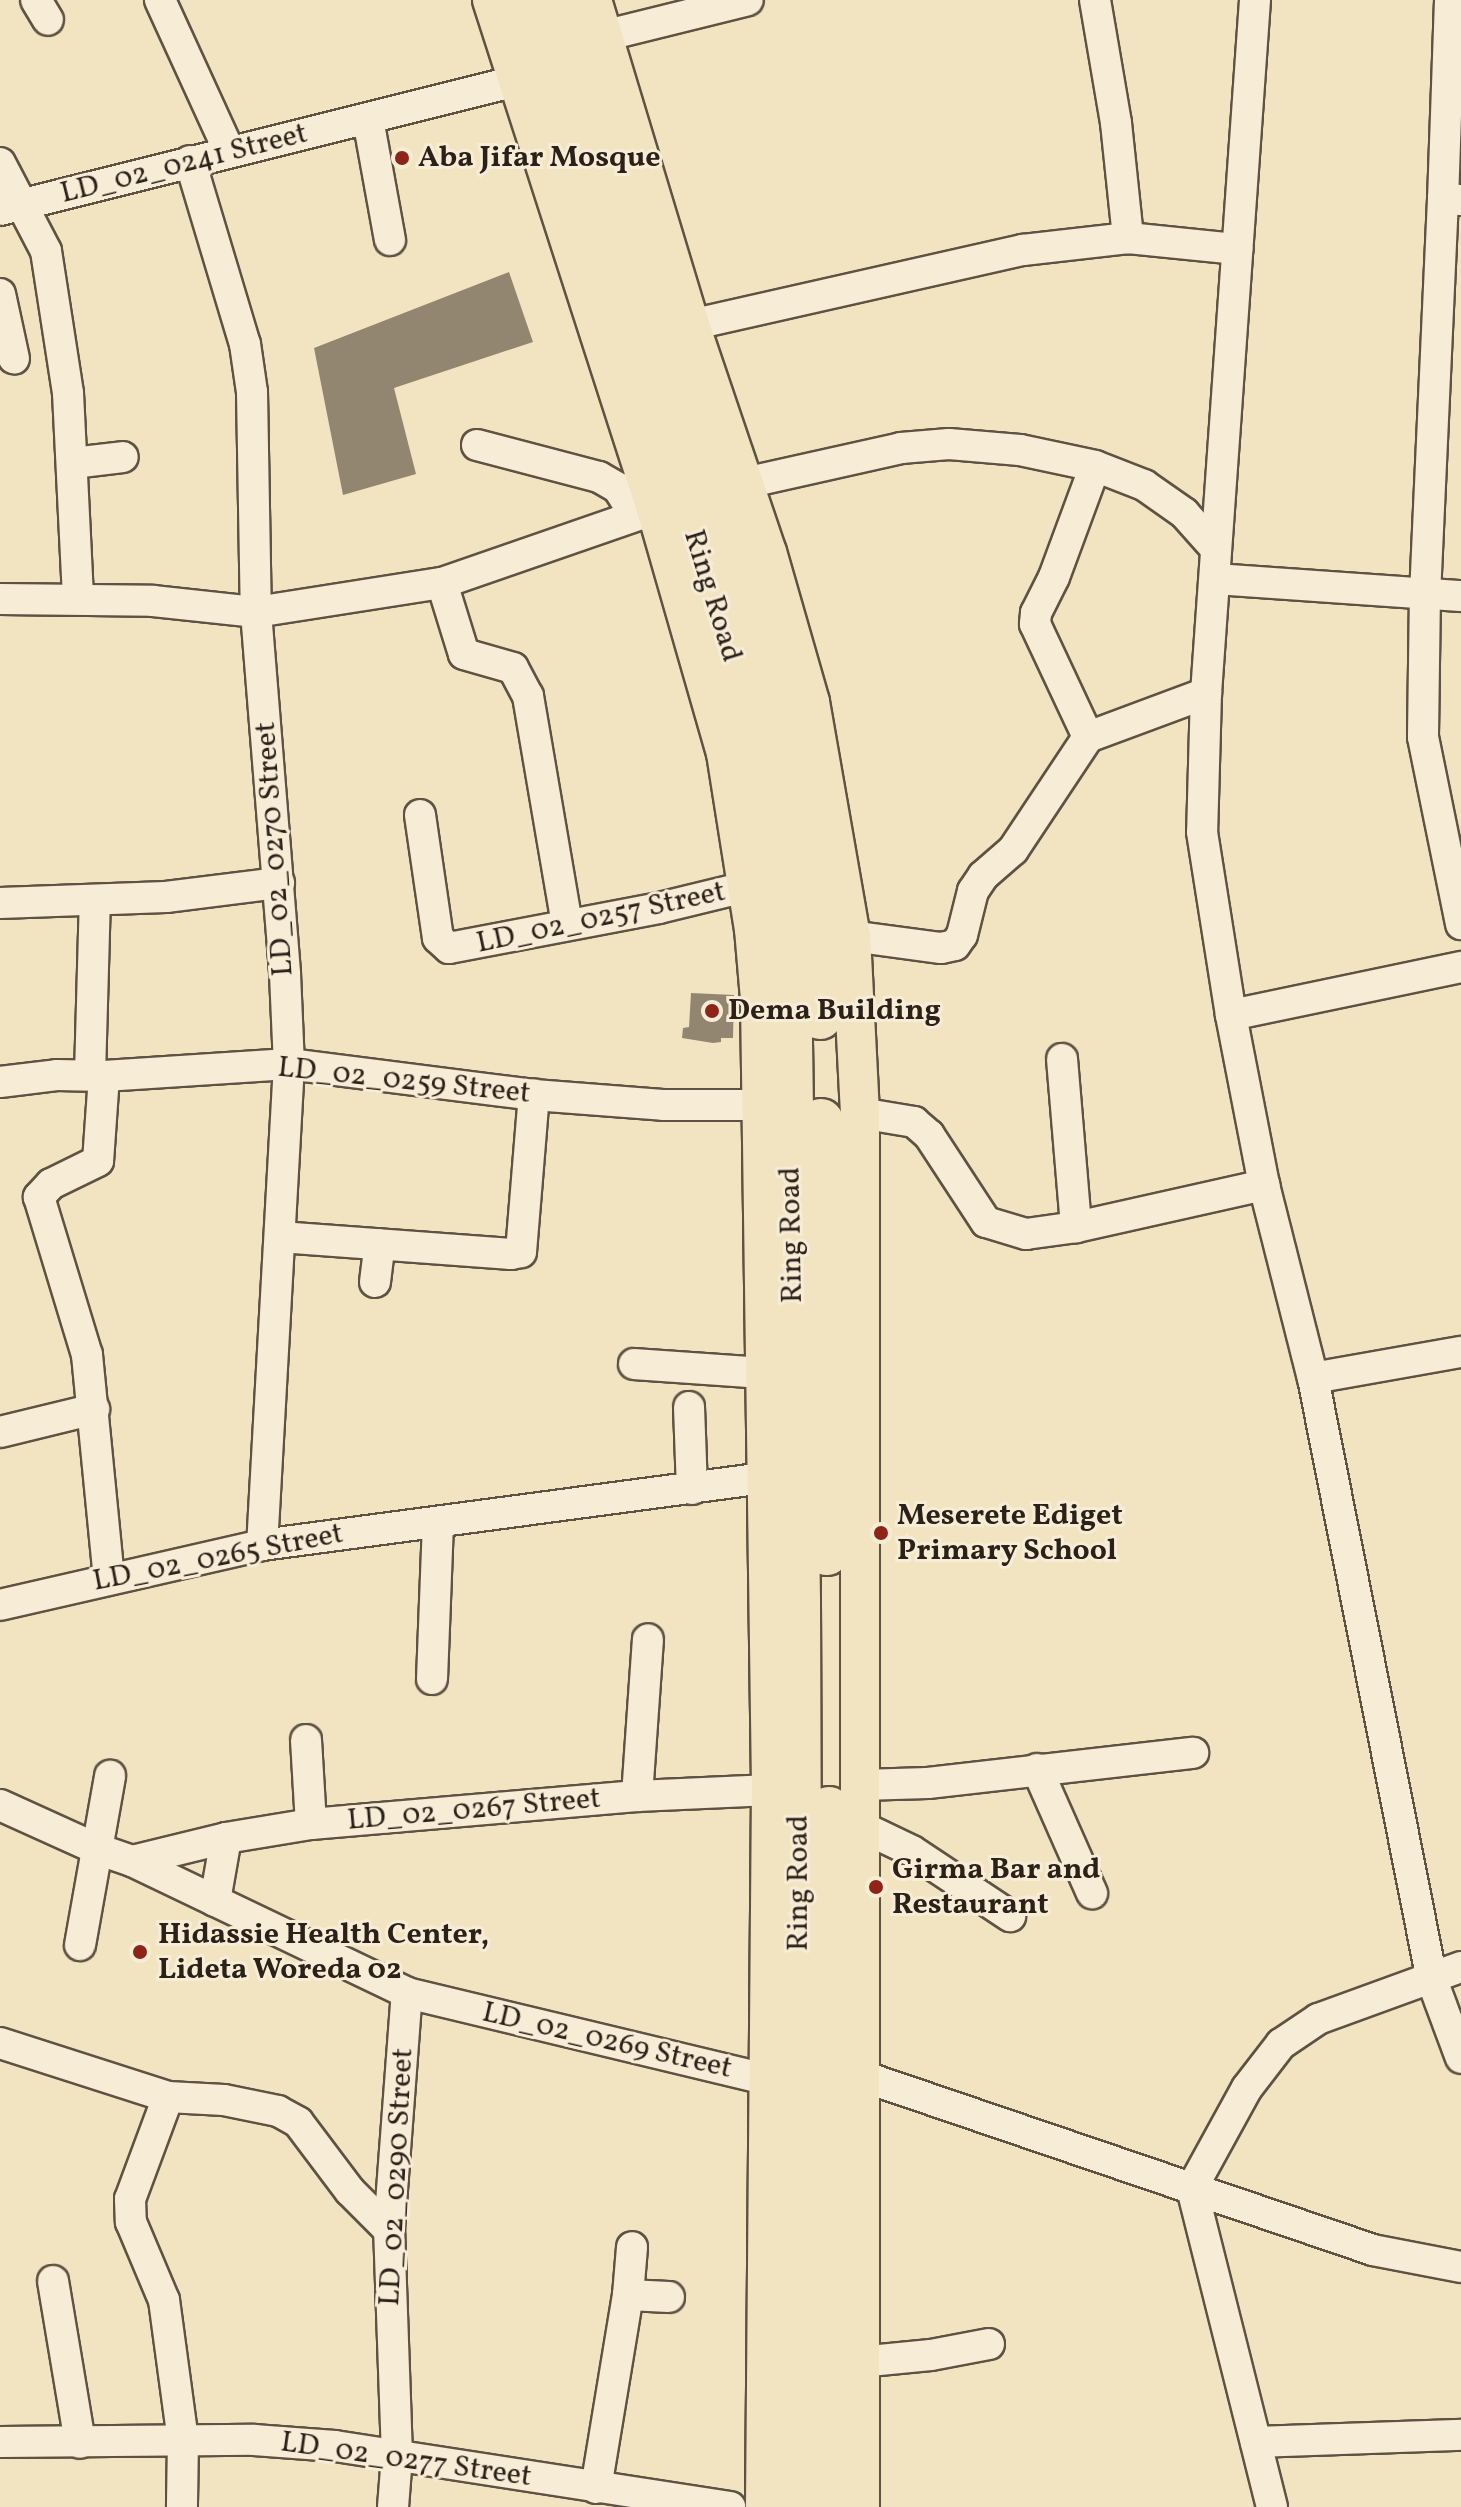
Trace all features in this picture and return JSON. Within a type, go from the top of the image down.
[{"type":"highway","name":"Ring Road","points":[[524,0],[733,665],[771,821],[785,917],[789,971],[799,1618],[801,2507]]},
{"type":"highway","name":"Ring Road","points":[[560,0],[752,610],[792,759],[808,842],[817,919],[827,1496],[832,2507]]},
{"type":"main road","points":[[492,0],[645,512],[726,753],[749,886],[760,999],[764,1478],[771,1790],[766,2079],[765,2507]]},
{"type":"main road","points":[[592,0],[690,325],[745,483],[810,702],[851,936],[860,1113],[860,2507]]},
{"type":"street","points":[[160,0],[229,151]]},
{"type":"street","points":[[603,36],[748,0]]},
{"type":"street","points":[[1095,0],[1116,123],[1128,238]]},
{"type":"street","points":[[1255,0],[1206,693],[1202,832],[1231,1015],[1264,1185],[1313,1378],[1453,1971],[1461,2058]]},
{"type":"street","points":[[1450,0],[1452,200],[1425,592],[1423,737],[1461,924]]},
{"type":"street","name":"LD_02_0241 Street","points":[[11,207],[516,81]]},
{"type":"street","points":[[368,119],[390,240]]},
{"type":"street","name":"LD_02_0270 Street","points":[[190,161],[245,344],[252,392],[256,612],[279,883],[289,1064],[262,1545]]},
{"type":"street","points":[[0,163],[11,207],[46,251],[68,393],[78,598]]},
{"type":"street","points":[[690,325],[1023,250],[1128,238],[1237,249]]},
{"type":"street","points":[[0,294],[14,359]]},
{"type":"street","points":[[745,483],[901,448],[949,444],[1020,450],[1095,466],[1144,485],[1163,497],[1216,549]]},
{"type":"street","points":[[0,599],[153,601],[256,612],[442,583],[645,512],[618,488],[599,477],[477,445]]},
{"type":"street","points":[[73,463],[123,457]]},
{"type":"street","points":[[1088,737],[1035,624],[1036,613],[1054,577],[1095,466]]},
{"type":"street","points":[[1216,579],[1461,596]]},
{"type":"street","points":[[442,583],[464,654],[513,668],[528,696],[567,923]]},
{"type":"street","points":[[851,936],[941,948],[955,945],[962,935],[973,891],[983,876],[1013,850],[1088,737],[1206,693]]},
{"type":"street","name":"LD_02_0257 Street","points":[[420,815],[438,938],[443,945],[464,947],[567,923],[659,908],[749,886]]},
{"type":"street","points":[[0,903],[166,897],[279,883]]},
{"type":"street","points":[[95,900],[98,1161],[51,1184],[39,1197],[87,1355],[109,1578]]},
{"type":"street","points":[[1231,1015],[1461,967]]},
{"type":"street","points":[[1062,1059],[1076,1227]]},
{"type":"street","name":"LD_02_0259 Street","points":[[0,1082],[57,1075],[97,1076],[289,1064],[534,1095],[663,1105],[761,1105]]},
{"type":"street","points":[[280,1237],[521,1252],[534,1095]]},
{"type":"street","points":[[860,1113],[914,1122],[929,1135],[986,1222],[1026,1234],[1076,1227],[1264,1185]]},
{"type":"street","points":[[375,1282],[380,1244]]},
{"type":"street","points":[[1313,1378],[1461,1352]]},
{"type":"street","points":[[634,1364],[763,1373]]},
{"type":"street","points":[[689,1407],[692,1489]]},
{"type":"street","points":[[0,1432],[94,1409]]},
{"type":"street","name":"LD_02_0265 Street","points":[[0,1605],[262,1545],[764,1478]]},
{"type":"street","points":[[432,1679],[438,1523]]},
{"type":"street","name":"LD_02_0267 Street","points":[[637,1796],[648,1639]]},
{"type":"street","name":"LD_02_0267 Street","points":[[306,1740],[311,1824]]},
{"type":"street","points":[[861,1785],[928,1783],[1193,1753]]},
{"type":"street","points":[[1037,1769],[1092,1893]]},
{"type":"street","points":[[80,1945],[110,1776]]},
{"type":"street","name":"LD_02_0267 Street","points":[[132,1861],[226,1838],[311,1824],[637,1796],[771,1790]]},
{"type":"street","name":"LD_02_0269 Street","points":[[0,1805],[97,1849],[132,1861],[407,1993],[766,2079]]},
{"type":"street","points":[[862,1827],[912,1851],[1010,1916]]},
{"type":"street","points":[[215,1901],[226,1838]]},
{"type":"street","points":[[1272,2507],[1192,2188],[1247,2088],[1281,2044],[1318,2019],[1453,1971]]},
{"type":"street","name":"LD_02_0290 Street","points":[[393,2507],[397,2456],[389,2230],[407,1993]]},
{"type":"street","points":[[0,2043],[168,2097],[224,2100],[278,2111],[298,2122],[350,2191],[389,2230]]},
{"type":"street","points":[[859,2075],[1373,2250],[1461,2267]]},
{"type":"street","points":[[168,2097],[130,2199],[131,2222],[164,2300],[183,2440],[182,2507]]},
{"type":"street","points":[[608,2496],[632,2247]]},
{"type":"street","points":[[53,2281],[80,2443]]},
{"type":"street","points":[[628,2295],[669,2297]]},
{"type":"street","points":[[859,2362],[931,2355],[989,2344]]},
{"type":"street","points":[[1256,2442],[1461,2435]]},
{"type":"street","name":"LD_02_0277 Street","points":[[0,2442],[254,2440],[397,2456],[608,2496],[730,2507]]},
{"type":"building","points":[[509,272],[533,342],[394,388],[416,474],[343,495],[314,348]]},
{"type":"building","name":"Dema Building","points":[[691,993],[734,995],[733,1038],[721,1038],[721,1042],[713,1043],[682,1038],[683,1028],[689,1027]]},
{"type":"place","name":"Aba Jifar Mosque","points":[[402,158]]},
{"type":"place","name":"Dema Building","points":[[712,1011]]},
{"type":"place","name":"Meserete Ediget Primary School","points":[[881,1533]]},
{"type":"place","name":"Girma Bar and Restaurant","points":[[876,1887]]},
{"type":"place","name":"Hidassie Health Center, Lideta Woreda 02","points":[[140,1952]]}]
